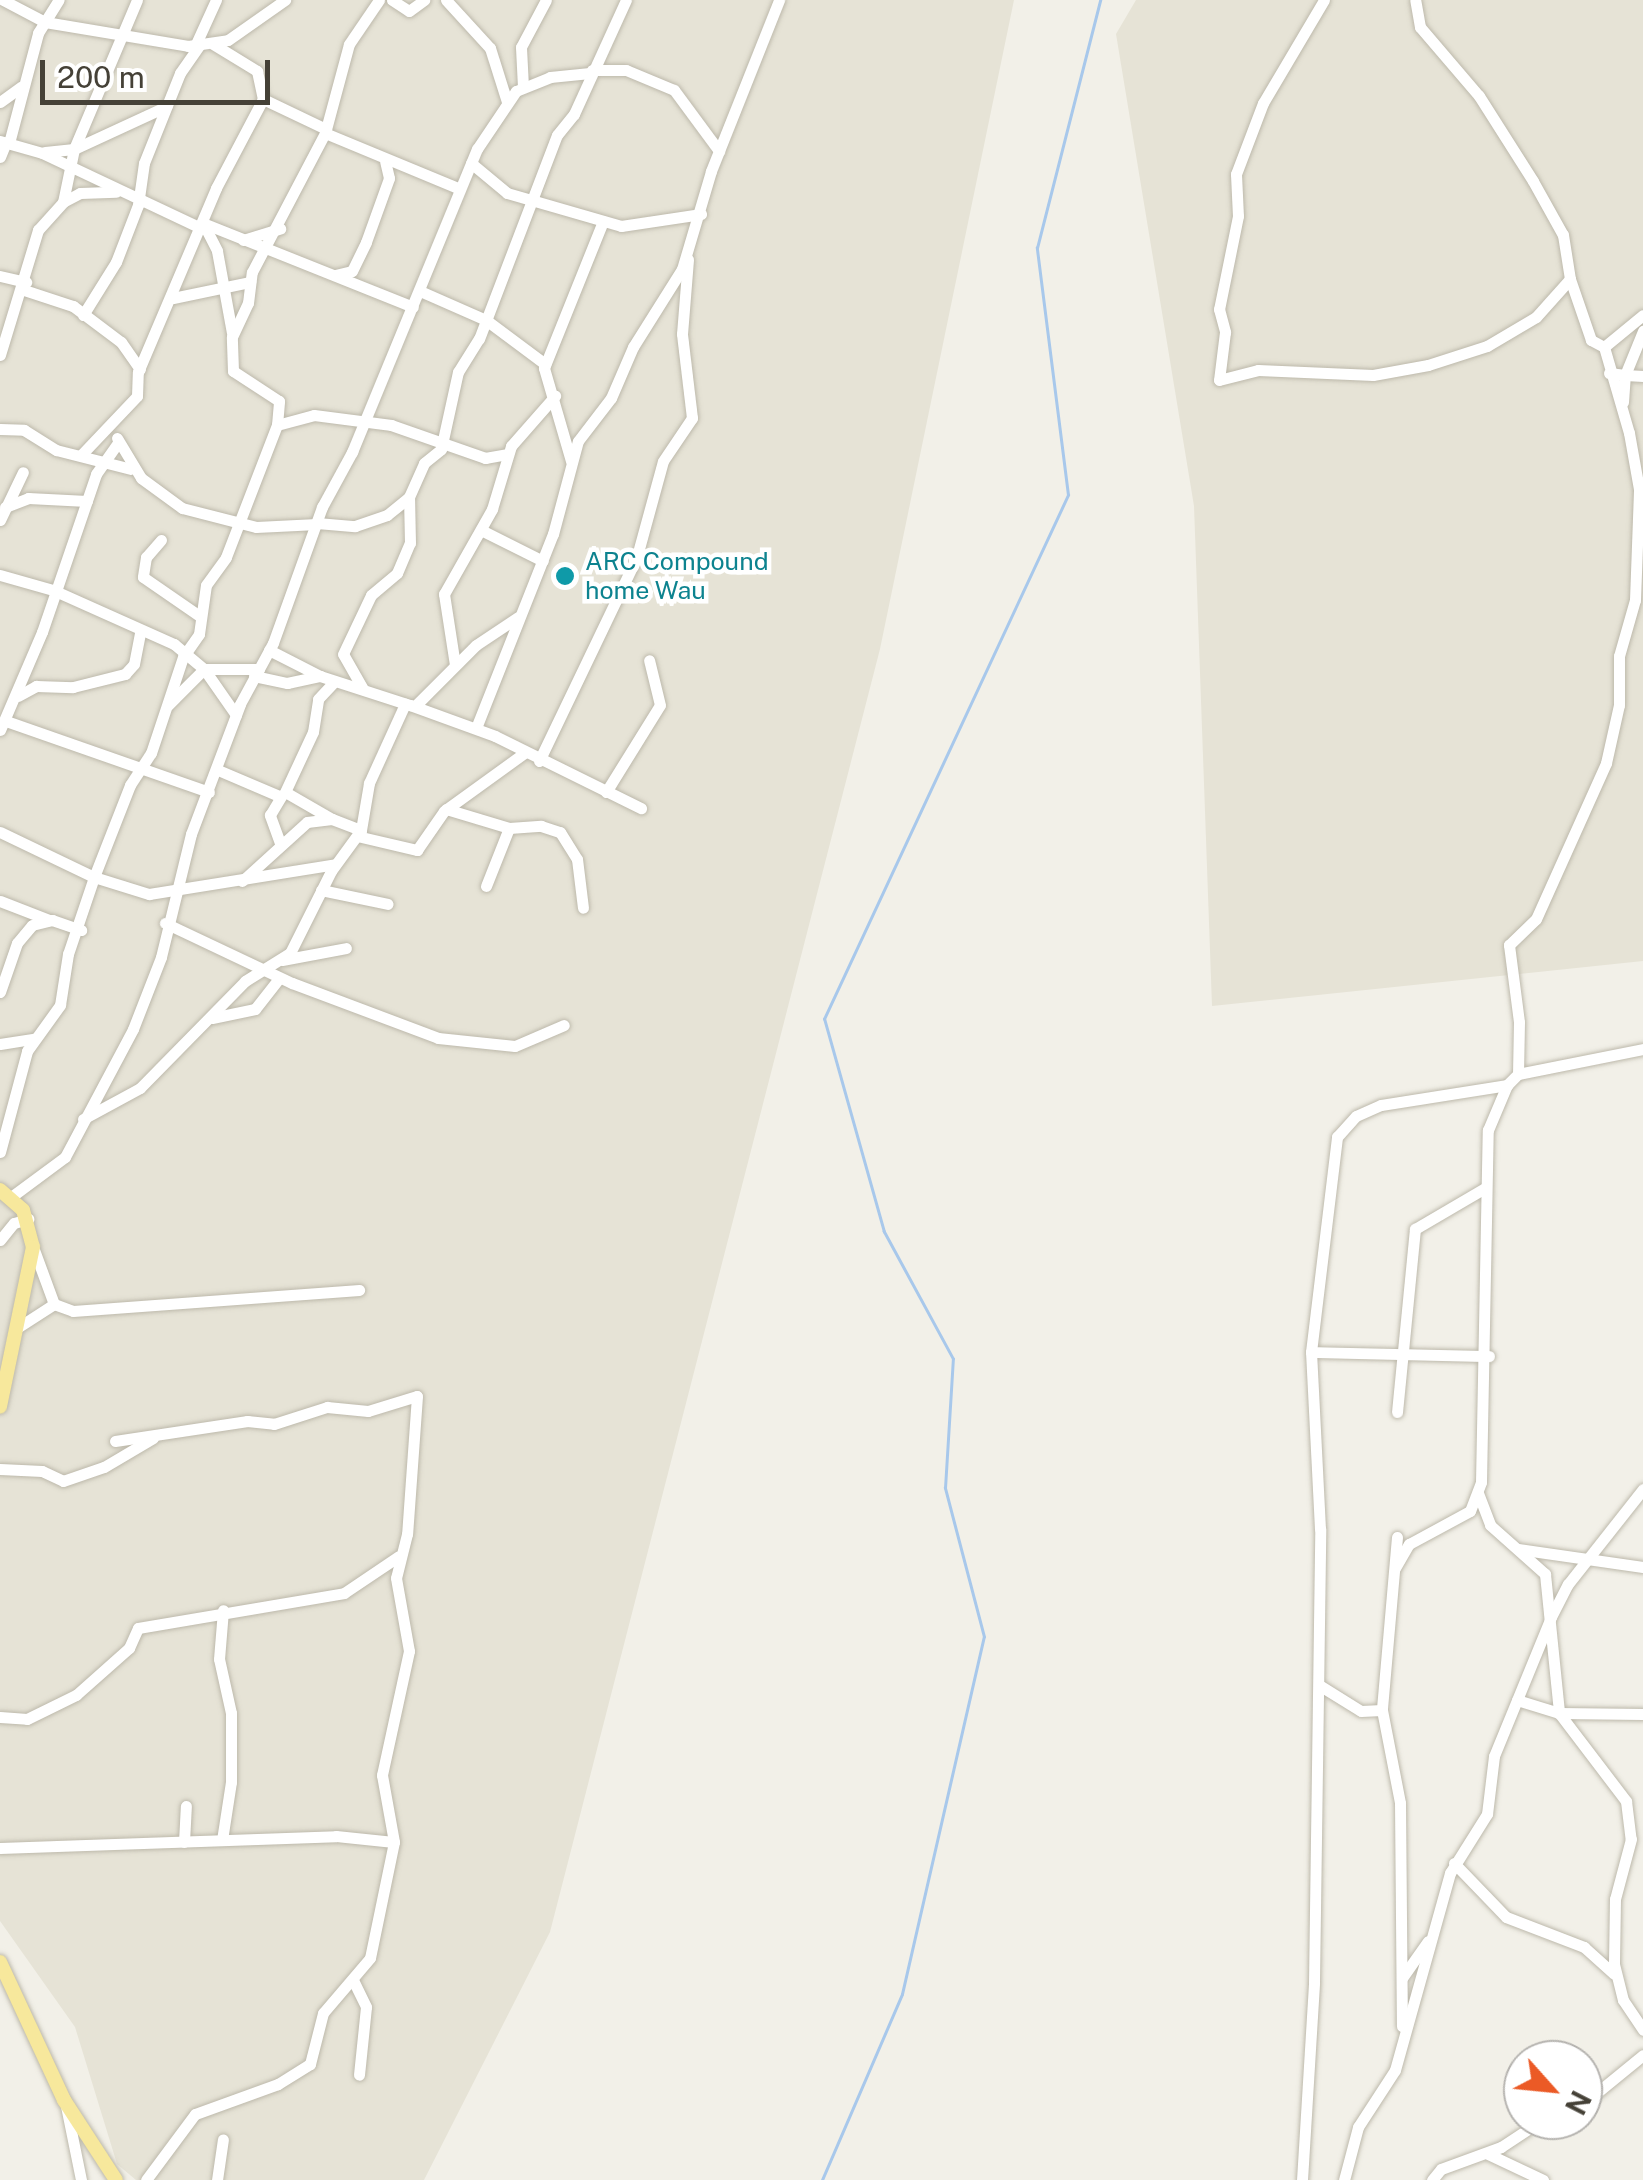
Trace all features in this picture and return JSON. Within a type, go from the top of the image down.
[{"type":"main road","points":[[0,1408],[33,1247],[28,1220],[5,1194]]},
{"type":"main road","points":[[0,1962],[64,2100],[116,2180]]},
{"type":"street","points":[[3,0],[44,22],[176,46],[202,46],[256,71],[263,99],[202,225],[140,369],[138,393],[114,426],[82,454]]},
{"type":"street","points":[[0,157],[44,22],[59,0]]},
{"type":"street","points":[[62,202],[67,164],[118,36],[137,0]]},
{"type":"street","points":[[202,46],[216,0]]},
{"type":"street","points":[[233,334],[250,282],[326,131],[349,44],[379,0]]},
{"type":"street","points":[[392,0],[410,12],[424,0]]},
{"type":"street","points":[[446,0],[490,48],[519,61]]},
{"type":"street","points":[[0,429],[24,430],[56,450],[105,458],[134,470],[173,504],[237,524],[370,523],[409,498],[443,443],[458,372],[486,320],[557,134],[574,114],[626,0]]},
{"type":"street","points":[[476,728],[544,561],[580,434],[611,398],[688,255],[718,151],[779,0]]},
{"type":"street","points":[[1324,0],[1263,103],[1236,174],[1238,216],[1219,309],[1225,332],[1219,380],[1258,370],[1373,375],[1428,365],[1487,346],[1536,316],[1570,279]]},
{"type":"street","points":[[1415,0],[1420,27],[1479,96],[1563,235],[1570,279],[1592,340],[1604,346]]},
{"type":"street","points":[[523,87],[519,61],[543,1]]},
{"type":"street","points":[[83,314],[116,262],[140,198],[142,168],[180,73],[202,46],[279,2]]},
{"type":"street","points":[[176,46],[180,73]]},
{"type":"street","points":[[490,48],[506,102]]},
{"type":"street","points":[[5,1194],[62,1161],[137,1020],[162,951],[174,891],[236,716],[270,650],[317,524],[420,291],[471,163],[506,102],[523,87],[591,72],[626,70],[674,90],[718,151]]},
{"type":"street","points":[[0,102],[21,87]]},
{"type":"street","points":[[263,99],[385,162],[460,189]]},
{"type":"street","points":[[42,152],[74,149],[167,106]]},
{"type":"street","points":[[5,142],[42,152],[120,192],[267,253],[413,307]]},
{"type":"street","points":[[327,274],[354,268],[388,182],[385,162]]},
{"type":"street","points":[[471,163],[501,190],[602,221],[648,226],[701,214]]},
{"type":"street","points":[[388,182],[405,169]]},
{"type":"street","points":[[0,356],[25,286],[40,227],[62,202],[80,193],[120,192]]},
{"type":"street","points":[[572,466],[546,364],[602,221]]},
{"type":"street","points":[[0,1152],[23,1079],[27,1051],[60,1005],[68,954],[81,930],[94,877],[138,772],[151,753],[185,652],[197,638],[206,585],[226,557],[277,426],[279,401],[232,371],[233,334],[220,285],[217,250],[202,225]]},
{"type":"street","points":[[242,240],[280,229]]},
{"type":"street","points":[[539,761],[636,556],[663,461],[692,418],[682,334],[688,255]]},
{"type":"street","points":[[0,276],[65,301],[125,346],[140,369]]},
{"type":"street","points":[[173,298],[220,285],[250,282]]},
{"type":"street","points":[[420,291],[486,320],[546,364]]},
{"type":"street","points":[[1604,346],[1643,315]]},
{"type":"street","points":[[1622,407],[1625,375],[1643,331]]},
{"type":"street","points":[[1518,1074],[1519,1022],[1508,946],[1536,920],[1570,856],[1617,718],[1619,656],[1635,600],[1639,512],[1622,407],[1604,346]]},
{"type":"street","points":[[1610,373],[1643,376]]},
{"type":"street","points":[[455,666],[442,597],[481,530],[508,454],[555,396]]},
{"type":"street","points":[[277,426],[306,415],[360,422],[485,458],[503,476]]},
{"type":"street","points":[[114,426],[134,470]]},
{"type":"street","points":[[118,442],[105,458],[87,501],[56,592],[27,658],[16,701],[3,726],[72,740],[138,772],[157,772],[209,792]]},
{"type":"street","points":[[485,458],[508,454]]},
{"type":"street","points":[[2,513],[23,472]]},
{"type":"street","points":[[2,513],[28,498],[87,501]]},
{"type":"street","points":[[363,690],[344,654],[371,595],[397,574],[410,543],[409,498]]},
{"type":"street","points":[[481,530],[544,561]]},
{"type":"street","points":[[161,540],[144,564],[146,582],[201,618]]},
{"type":"street","points":[[0,575],[56,592],[185,652],[204,669],[236,716]]},
{"type":"street","points":[[282,960],[336,864],[359,833],[369,783],[410,705],[518,617]]},
{"type":"street","points":[[0,703],[16,701],[36,686],[73,687],[125,674],[134,664],[140,632]]},
{"type":"street","points":[[270,650],[334,683],[476,728],[641,808]]},
{"type":"street","points":[[606,792],[660,706],[649,660]]},
{"type":"street","points":[[162,712],[204,669],[256,672],[287,682],[320,676]]},
{"type":"street","points":[[280,843],[270,815],[313,732],[318,699],[334,683]]},
{"type":"street","points":[[218,770],[282,795],[359,833],[417,850],[446,810],[524,753]]},
{"type":"street","points":[[446,810],[510,828],[541,826],[564,836],[580,866],[584,908]]},
{"type":"street","points":[[242,881],[307,822],[332,819]]},
{"type":"street","points":[[486,886],[510,828]]},
{"type":"street","points":[[2,834],[94,877],[149,894],[336,864]]},
{"type":"street","points":[[321,890],[388,904]]},
{"type":"street","points":[[0,902],[81,930]]},
{"type":"street","points":[[0,992],[21,936],[48,920]]},
{"type":"street","points":[[165,923],[279,978],[420,1033],[470,1045],[525,1044],[564,1025]]},
{"type":"street","points":[[83,1119],[140,1088],[262,970],[282,960],[346,948]]},
{"type":"street","points":[[212,1018],[255,1009],[279,978]]},
{"type":"street","points":[[23,1079],[0,1044],[40,1033]]},
{"type":"street","points":[[1616,1979],[1615,1899],[1632,1839],[1626,1801],[1559,1713],[1545,1574],[1490,1525],[1478,1493],[1488,1356],[1486,1188],[1488,1130],[1507,1084],[1518,1074],[1643,1049]]},
{"type":"street","points":[[1302,2180],[1314,1982],[1320,1529],[1311,1352],[1333,1150],[1345,1125],[1402,1099],[1507,1084]]},
{"type":"street","points":[[1398,1412],[1415,1228],[1486,1188]]},
{"type":"street","points":[[0,1240],[14,1223],[28,1220]]},
{"type":"street","points":[[33,1247],[54,1304]]},
{"type":"street","points":[[18,1323],[54,1304],[73,1311],[359,1290]]},
{"type":"street","points":[[1311,1352],[1488,1356]]},
{"type":"street","points":[[115,1440],[247,1420],[274,1424],[327,1407],[368,1410],[417,1396],[396,1599],[409,1650],[382,1775],[394,1842],[370,1958],[323,2013],[310,2064],[278,2084],[195,2114],[146,2180]]},
{"type":"street","points":[[0,1469],[74,1478],[164,1432]]},
{"type":"street","points":[[1344,2180],[1354,2138],[1386,2090],[1454,1862],[1487,1814],[1494,1756],[1551,1617],[1588,1558],[1643,1489]]},
{"type":"street","points":[[1394,1568],[1408,1544],[1462,1519],[1478,1493]]},
{"type":"street","points":[[1396,1537],[1382,1710],[1400,1803],[1402,2040]]},
{"type":"street","points":[[1518,1549],[1643,1567]]},
{"type":"street","points":[[0,1717],[27,1719],[76,1695],[129,1648],[138,1628],[223,1610],[344,1593],[399,1556]]},
{"type":"street","points":[[222,1840],[231,1782],[231,1713],[219,1660],[223,1610]]},
{"type":"street","points":[[1318,1685],[1368,1714],[1382,1710]]},
{"type":"street","points":[[1517,1700],[1559,1713],[1643,1714]]},
{"type":"street","points":[[184,1842],[186,1806]]},
{"type":"street","points":[[0,1848],[336,1836],[394,1842]]},
{"type":"street","points":[[1454,1862],[1506,1917],[1584,1947],[1616,1979],[1643,2030]]},
{"type":"street","points":[[1402,1978],[1430,1937]]},
{"type":"street","points":[[353,1980],[366,2008],[359,2074]]},
{"type":"street","points":[[1603,2088],[1643,2056]]},
{"type":"street","points":[[64,2100],[81,2180]]},
{"type":"street","points":[[216,2180],[223,2139]]},
{"type":"street","points":[[1432,2180],[1441,2169],[1484,2154],[1508,2140]]},
{"type":"street","points":[[1484,2154],[1543,2180]]},
{"type":"shaded area","points":[[0,0],[1014,0],[880,649],[550,1932],[424,2180],[136,2180],[117,2164],[75,2027],[0,1921]]},
{"type":"shaded area","points":[[1136,0],[1643,0],[1643,961],[1212,1006],[1194,506],[1116,34]]},
{"type":"waterway","points":[[822,2180],[902,1994],[984,1637],[945,1488],[953,1359],[884,1232],[824,1019],[1068,495],[1037,248],[1100,0]]},
{"type":"place","name":"ARC Compound home Wau","points":[[565,576]]}]
